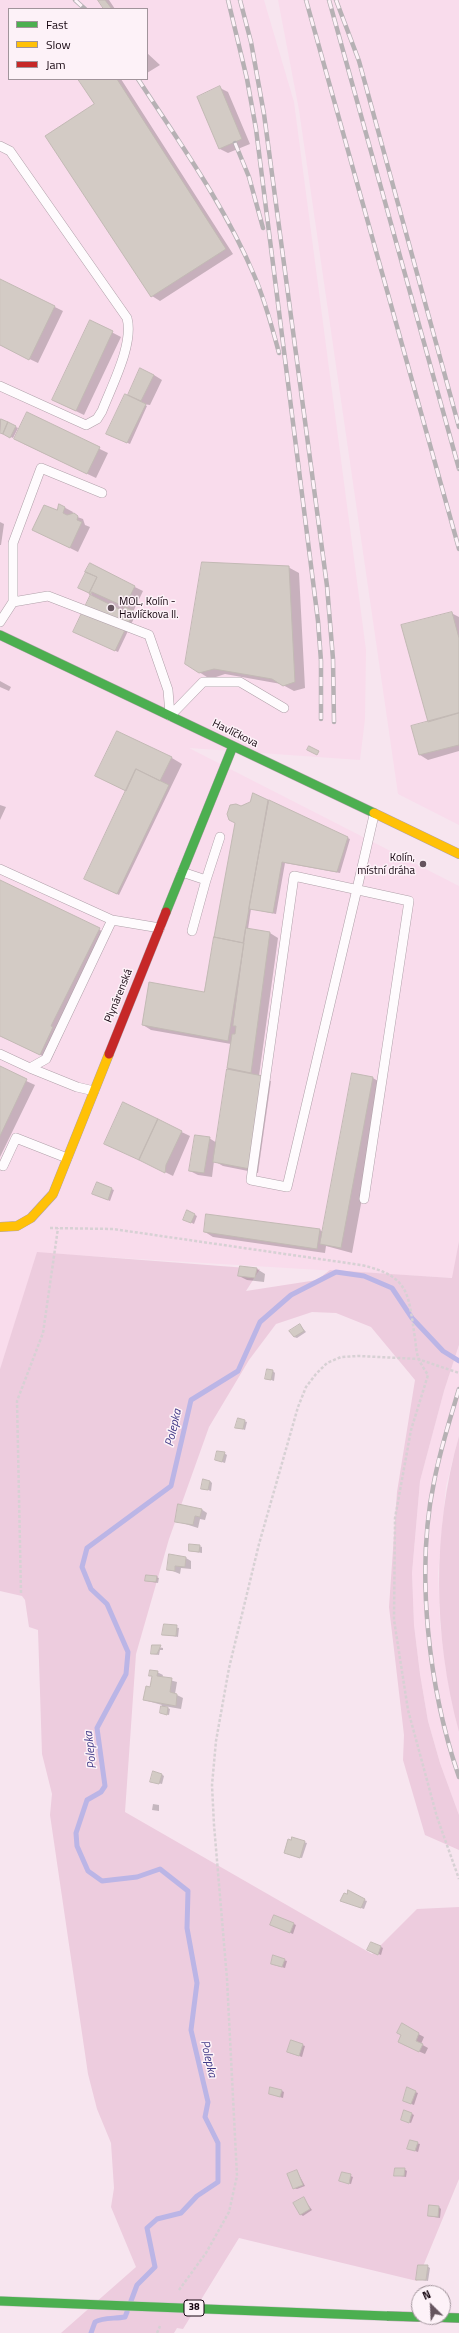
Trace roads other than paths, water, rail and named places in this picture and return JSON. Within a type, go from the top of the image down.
[{"type":"street","name":"Havlíčkova","points":[[0,635],[374,815],[459,854]]},
{"type":"street","name":"Plynárenská","points":[[0,1227],[20,1225],[32,1219],[44,1208],[53,1194],[232,746]]},
{"type":"street","name":"38","points":[[0,2301],[411,2317]]},
{"type":"lane","points":[[0,146],[10,151],[127,318],[130,328],[128,341],[102,411],[97,419],[86,425],[0,386]]},
{"type":"lane","points":[[0,622],[13,602],[13,543],[41,468],[102,493]]},
{"type":"lane","points":[[13,602],[48,596],[150,635],[168,690],[170,716]]},
{"type":"lane","points":[[170,716],[203,682],[240,682],[284,708]]},
{"type":"lane","points":[[364,1199],[409,900],[357,889],[294,876],[251,1180],[287,1187],[357,889],[374,815]]},
{"type":"lane","points":[[192,931],[206,880],[220,838]]},
{"type":"lane","points":[[0,869],[112,920],[160,928]]},
{"type":"lane","points":[[182,872],[206,880]]},
{"type":"lane","points":[[30,1068],[46,1058],[112,920]]},
{"type":"lane","points":[[0,1054],[73,1085],[94,1091]]},
{"type":"lane","points":[[3,1166],[16,1138],[67,1158]]},
{"type":"waterway","name":"Polepka","points":[[131,2301],[137,2285],[155,2267],[147,2228],[157,2219],[181,2213],[197,2196],[218,2182],[218,2143],[205,2117],[208,2102],[191,2030],[197,1983],[187,1928],[188,1891],[160,1869],[137,1877],[102,1881],[88,1871],[77,1846],[76,1833],[87,1800],[101,1792],[105,1786],[97,1728],[126,1674],[128,1652],[107,1604],[91,1589],[82,1567],[87,1548],[171,1486],[191,1400],[238,1371],[260,1322],[291,1295],[336,1272],[364,1276],[392,1288],[412,1318],[443,1351],[459,1361]]},
{"type":"waterway","name":"Polepka","points":[[91,2333],[95,2322],[98,2320],[125,2317],[127,2312]]},
{"type":"railway","points":[[75,0],[84,8]]},
{"type":"railway","points":[[228,0],[247,79],[256,129],[318,621],[321,661],[321,719]]},
{"type":"railway","points":[[240,0],[251,42],[264,114],[327,586],[333,659],[334,722]]},
{"type":"railway","points":[[306,0],[459,549]]},
{"type":"railway","points":[[329,0],[459,469]]},
{"type":"railway","points":[[336,0],[359,61],[459,427]]},
{"type":"railway","points":[[139,80],[215,199],[242,249],[258,284],[279,353]]},
{"type":"railway","points":[[235,143],[249,177],[263,228]]},
{"type":"railway","points":[[459,1389],[436,1470],[428,1517],[426,1554],[428,1631],[433,1669],[440,1707],[459,1777]]},
{"type":"place","name":"MOL, Kolín - Havlíčkova II.","points":[[111,608]]},
{"type":"place","name":"Kolín, místní dráha","points":[[423,864]]}]
